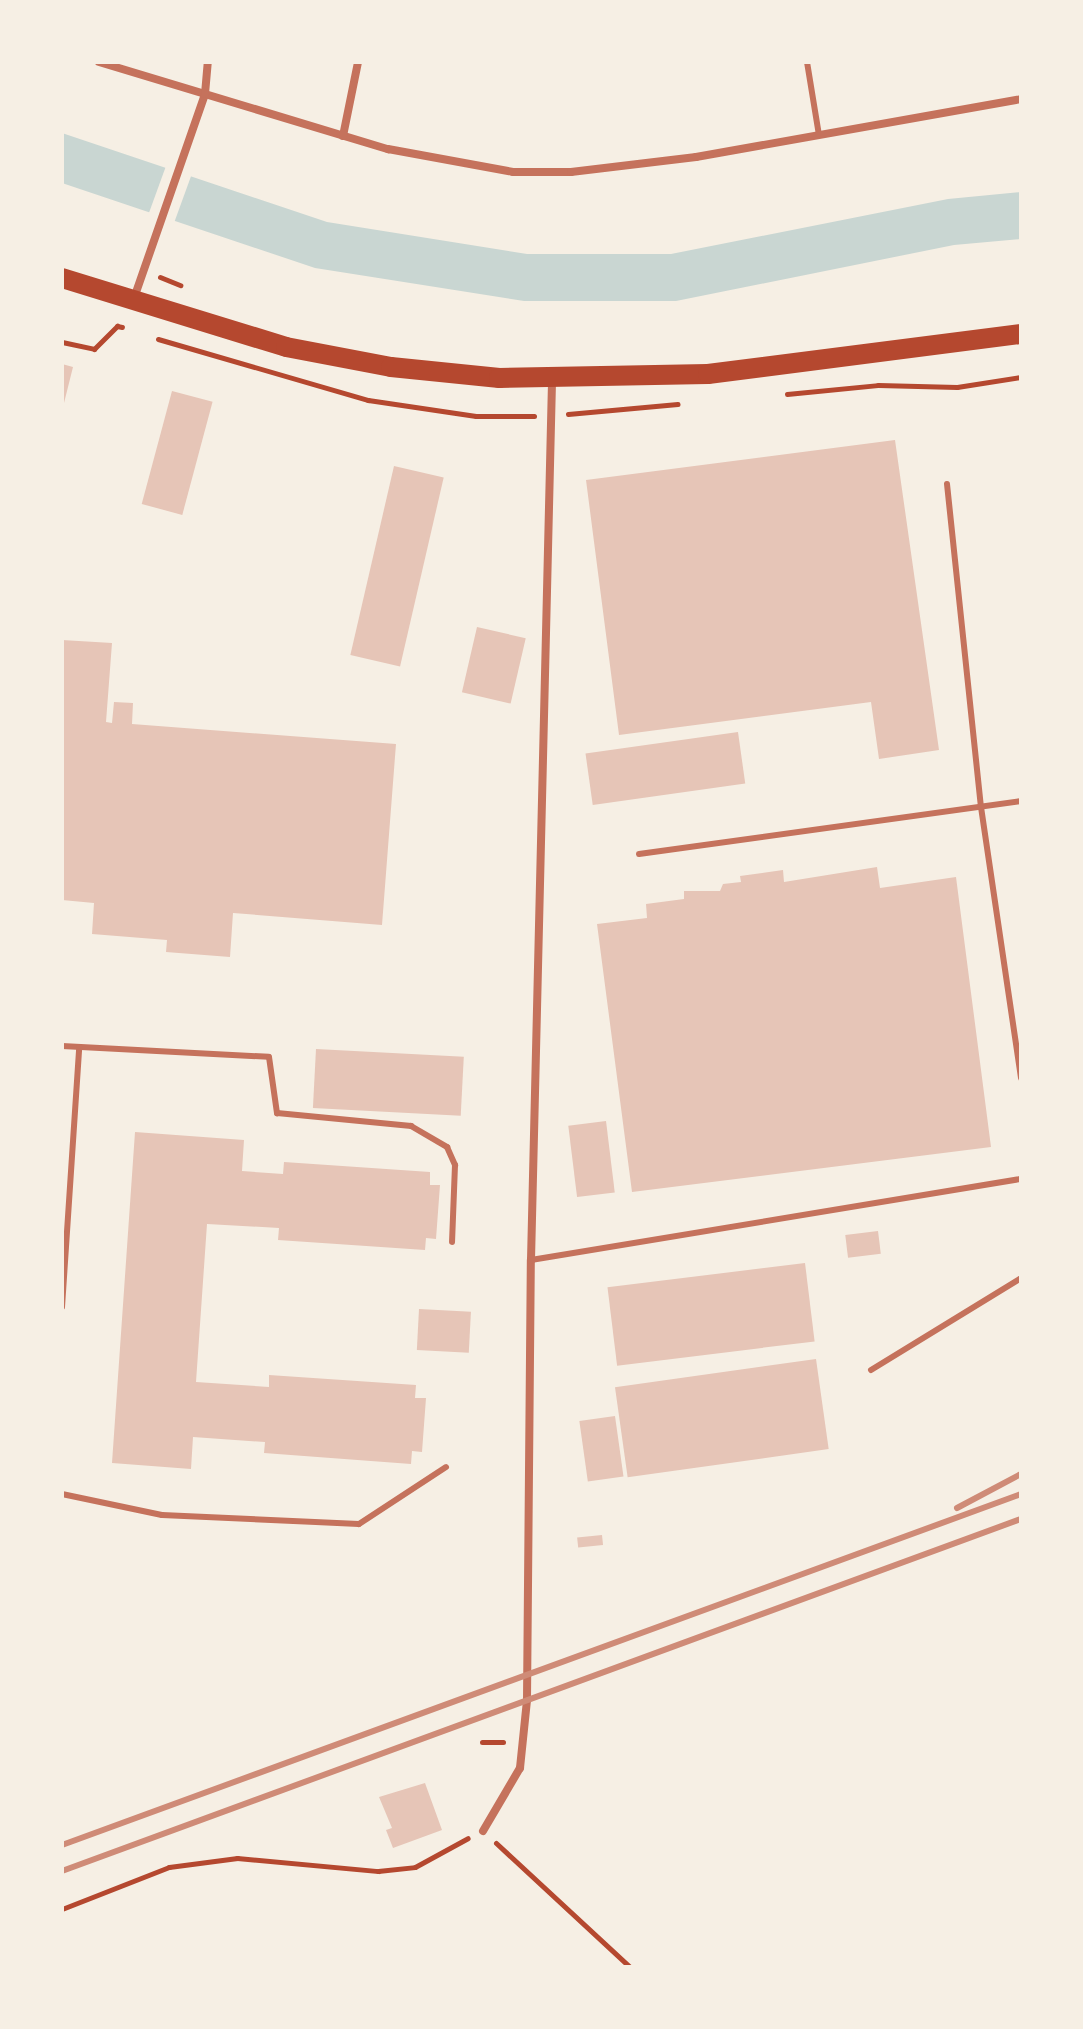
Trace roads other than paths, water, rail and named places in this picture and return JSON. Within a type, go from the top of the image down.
[{"type":"main road","points":[[62,278],[132,303],[338,358],[445,374],[552,379],[787,367],[1021,334]]},
{"type":"street","points":[[99,62],[343,136],[513,172],[571,172],[819,135],[1021,99]]},
{"type":"street","points":[[132,303],[205,94],[208,62]]},
{"type":"street","points":[[343,136],[358,62]]},
{"type":"street","points":[[483,1831],[520,1768],[527,1700],[531,1260],[552,379]]},
{"type":"lane","points":[[807,62],[819,135]]},
{"type":"lane","points":[[947,484],[981,807],[1021,1078]]},
{"type":"lane","points":[[639,854],[1021,801]]},
{"type":"lane","points":[[62,1046],[269,1057],[277,1113],[411,1126],[447,1147],[455,1165],[452,1242]]},
{"type":"lane","points":[[62,1307],[79,1048]]},
{"type":"lane","points":[[531,1260],[1021,1179]]},
{"type":"lane","points":[[871,1370],[1021,1278]]},
{"type":"lane","points":[[62,1494],[162,1515],[359,1524],[446,1467]]},
{"type":"railway","points":[[957,1508],[1021,1474]]},
{"type":"railway","points":[[62,1845],[1021,1494]]},
{"type":"railway","points":[[62,1871],[1021,1519]]}]
